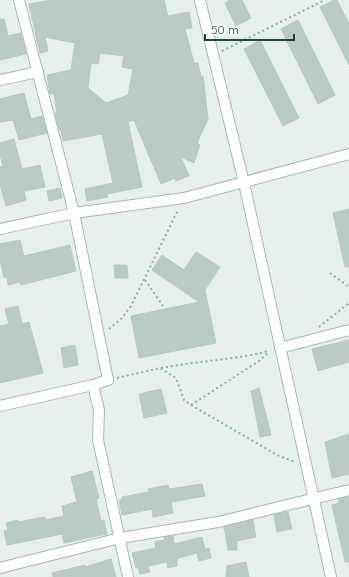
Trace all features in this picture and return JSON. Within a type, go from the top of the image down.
[{"type":"street","points":[[0,406],[93,385],[108,380],[74,213],[19,0]]},
{"type":"street","points":[[200,0],[244,183],[312,499],[331,577]]},
{"type":"street","points":[[0,80],[38,72]]},
{"type":"street","points":[[0,229],[74,213],[184,198],[349,154]]},
{"type":"street","points":[[280,348],[349,330]]},
{"type":"street","points":[[93,385],[99,410],[98,440],[128,577]]},
{"type":"street","points":[[0,568],[120,538],[218,522],[349,490]]},
{"type":"path","points":[[214,55],[325,0]]},
{"type":"path","points":[[98,335],[122,318],[145,280],[184,198]]},
{"type":"path","points":[[330,273],[349,287]]},
{"type":"path","points":[[145,280],[163,306]]},
{"type":"path","points":[[314,331],[349,303]]},
{"type":"path","points":[[108,380],[160,368],[254,355],[280,348]]},
{"type":"path","points":[[191,405],[259,361],[270,351]]},
{"type":"path","points":[[160,368],[176,378],[184,400],[191,405],[277,456],[305,466]]},
{"type":"building","points":[[51,0],[164,0],[168,16],[189,12],[192,28],[185,29],[194,63],[198,63],[201,77],[203,76],[208,119],[197,143],[200,145],[194,163],[181,157],[189,176],[176,181],[175,178],[161,184],[134,120],[128,122],[142,187],[107,194],[108,197],[87,201],[85,189],[113,183],[102,134],[63,141],[55,113],[57,113],[54,94],[50,94],[47,75],[71,70],[75,43],[45,37],[48,51],[40,53],[29,4]],"holes":[[[100,53],[124,56],[122,67],[133,69],[128,95],[106,103],[88,88],[91,63],[98,64]]]},
{"type":"building","points":[[230,0],[242,0],[251,18],[236,26],[225,3]]},
{"type":"building","points":[[337,0],[349,24],[349,65],[320,7]]},
{"type":"building","points":[[0,19],[4,19],[8,36],[21,33],[26,54],[0,60]]},
{"type":"building","points":[[298,20],[335,95],[318,104],[281,29]]},
{"type":"building","points":[[260,40],[299,118],[283,126],[244,49]]},
{"type":"building","points":[[24,93],[31,119],[42,116],[47,133],[19,140],[13,120],[0,122],[0,99]]},
{"type":"building","points":[[14,139],[22,169],[40,165],[45,187],[24,191],[26,200],[6,206],[0,185],[0,167],[3,166],[0,155],[0,143]]},
{"type":"building","points":[[60,188],[62,198],[49,201],[47,191]]},
{"type":"building","points":[[349,209],[349,267],[345,267],[333,213]]},
{"type":"building","points":[[20,240],[24,256],[70,245],[76,271],[21,285],[20,282],[8,285],[7,277],[4,278],[0,259],[0,244]]},
{"type":"building","points":[[196,252],[220,267],[205,290],[216,343],[139,358],[131,316],[199,302],[152,270],[162,255],[184,270]]},
{"type":"building","points":[[114,265],[127,265],[128,278],[115,278]]},
{"type":"building","points":[[18,306],[22,324],[29,322],[43,373],[0,383],[0,326],[9,324],[5,309]]},
{"type":"building","points":[[349,340],[349,362],[318,371],[312,349]]},
{"type":"building","points":[[75,345],[78,365],[64,368],[61,348]]},
{"type":"building","points":[[259,388],[271,435],[260,437],[251,391]]},
{"type":"building","points":[[161,389],[167,413],[144,418],[139,394]]},
{"type":"building","points":[[349,434],[349,474],[332,478],[325,442]]},
{"type":"building","points":[[92,471],[99,498],[96,499],[101,521],[104,520],[107,534],[64,543],[62,534],[7,545],[4,531],[8,530],[6,523],[45,517],[45,520],[64,516],[62,506],[77,502],[71,477]]},
{"type":"building","points":[[202,484],[205,496],[171,502],[173,513],[153,517],[152,509],[122,515],[119,500],[122,500],[122,497],[149,492],[148,489],[168,485],[169,489]]},
{"type":"building","points":[[349,497],[349,562],[345,562],[332,505],[339,503],[338,499]]},
{"type":"building","points":[[288,512],[292,529],[277,532],[274,515]]},
{"type":"building","points":[[253,520],[256,537],[237,541],[237,550],[228,550],[224,527]]},
{"type":"building","points":[[173,536],[174,544],[202,537],[205,549],[209,548],[211,558],[199,561],[197,553],[177,559],[177,566],[168,568],[167,562],[148,566],[150,572],[140,574],[138,567],[136,568],[132,553],[156,548],[155,542],[165,540],[164,537]]},
{"type":"building","points":[[111,559],[116,577],[53,577],[52,573],[85,565],[85,567]]},
{"type":"building","points":[[246,562],[249,577],[226,577],[227,566]]}]
